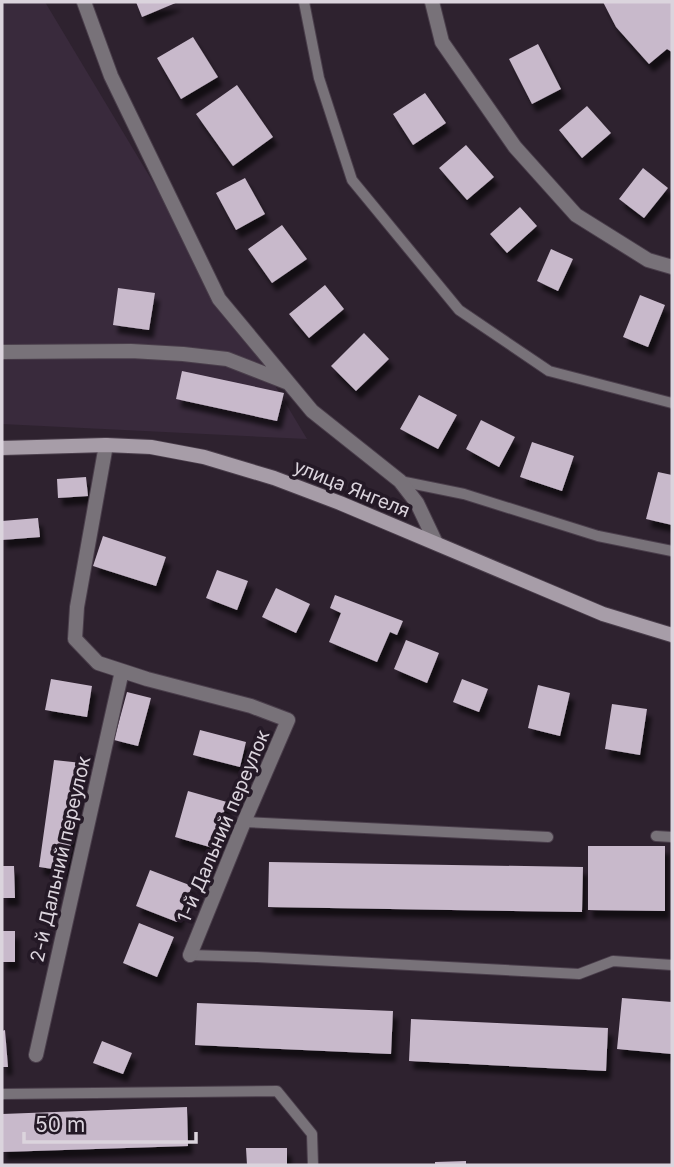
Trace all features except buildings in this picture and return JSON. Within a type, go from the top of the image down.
[{"type":"main road","name":"улица Янгеля","points":[[2,448],[106,444],[151,447],[204,457],[274,478],[603,614],[672,635]]},
{"type":"street","points":[[84,2],[111,76],[219,299],[312,411],[400,481],[418,503],[436,543]]},
{"type":"street","points":[[432,2],[442,42],[515,146],[576,215],[648,260],[672,267]]},
{"type":"street","points":[[2,352],[131,351],[183,354],[227,359],[289,383]]},
{"type":"street","name":"1-й Дальний переулок","points":[[106,444],[77,607],[75,639],[98,663],[147,679],[251,706],[288,720],[190,955]]},
{"type":"street","name":"2-й Дальний переулок","points":[[36,1055],[122,671]]},
{"type":"lane","points":[[304,2],[319,78],[352,180],[459,310],[549,371],[672,403]]},
{"type":"lane","points":[[400,481],[464,494],[598,536],[672,551]]},
{"type":"lane","points":[[244,821],[548,837]]},
{"type":"lane","points":[[656,836],[672,836]]},
{"type":"lane","points":[[190,955],[579,974],[613,961],[672,965]]},
{"type":"lane","points":[[2,1094],[277,1091],[312,1134],[313,1165]]},
{"type":"shaded area","points":[[2,2],[45,2],[307,439],[2,424]]}]
